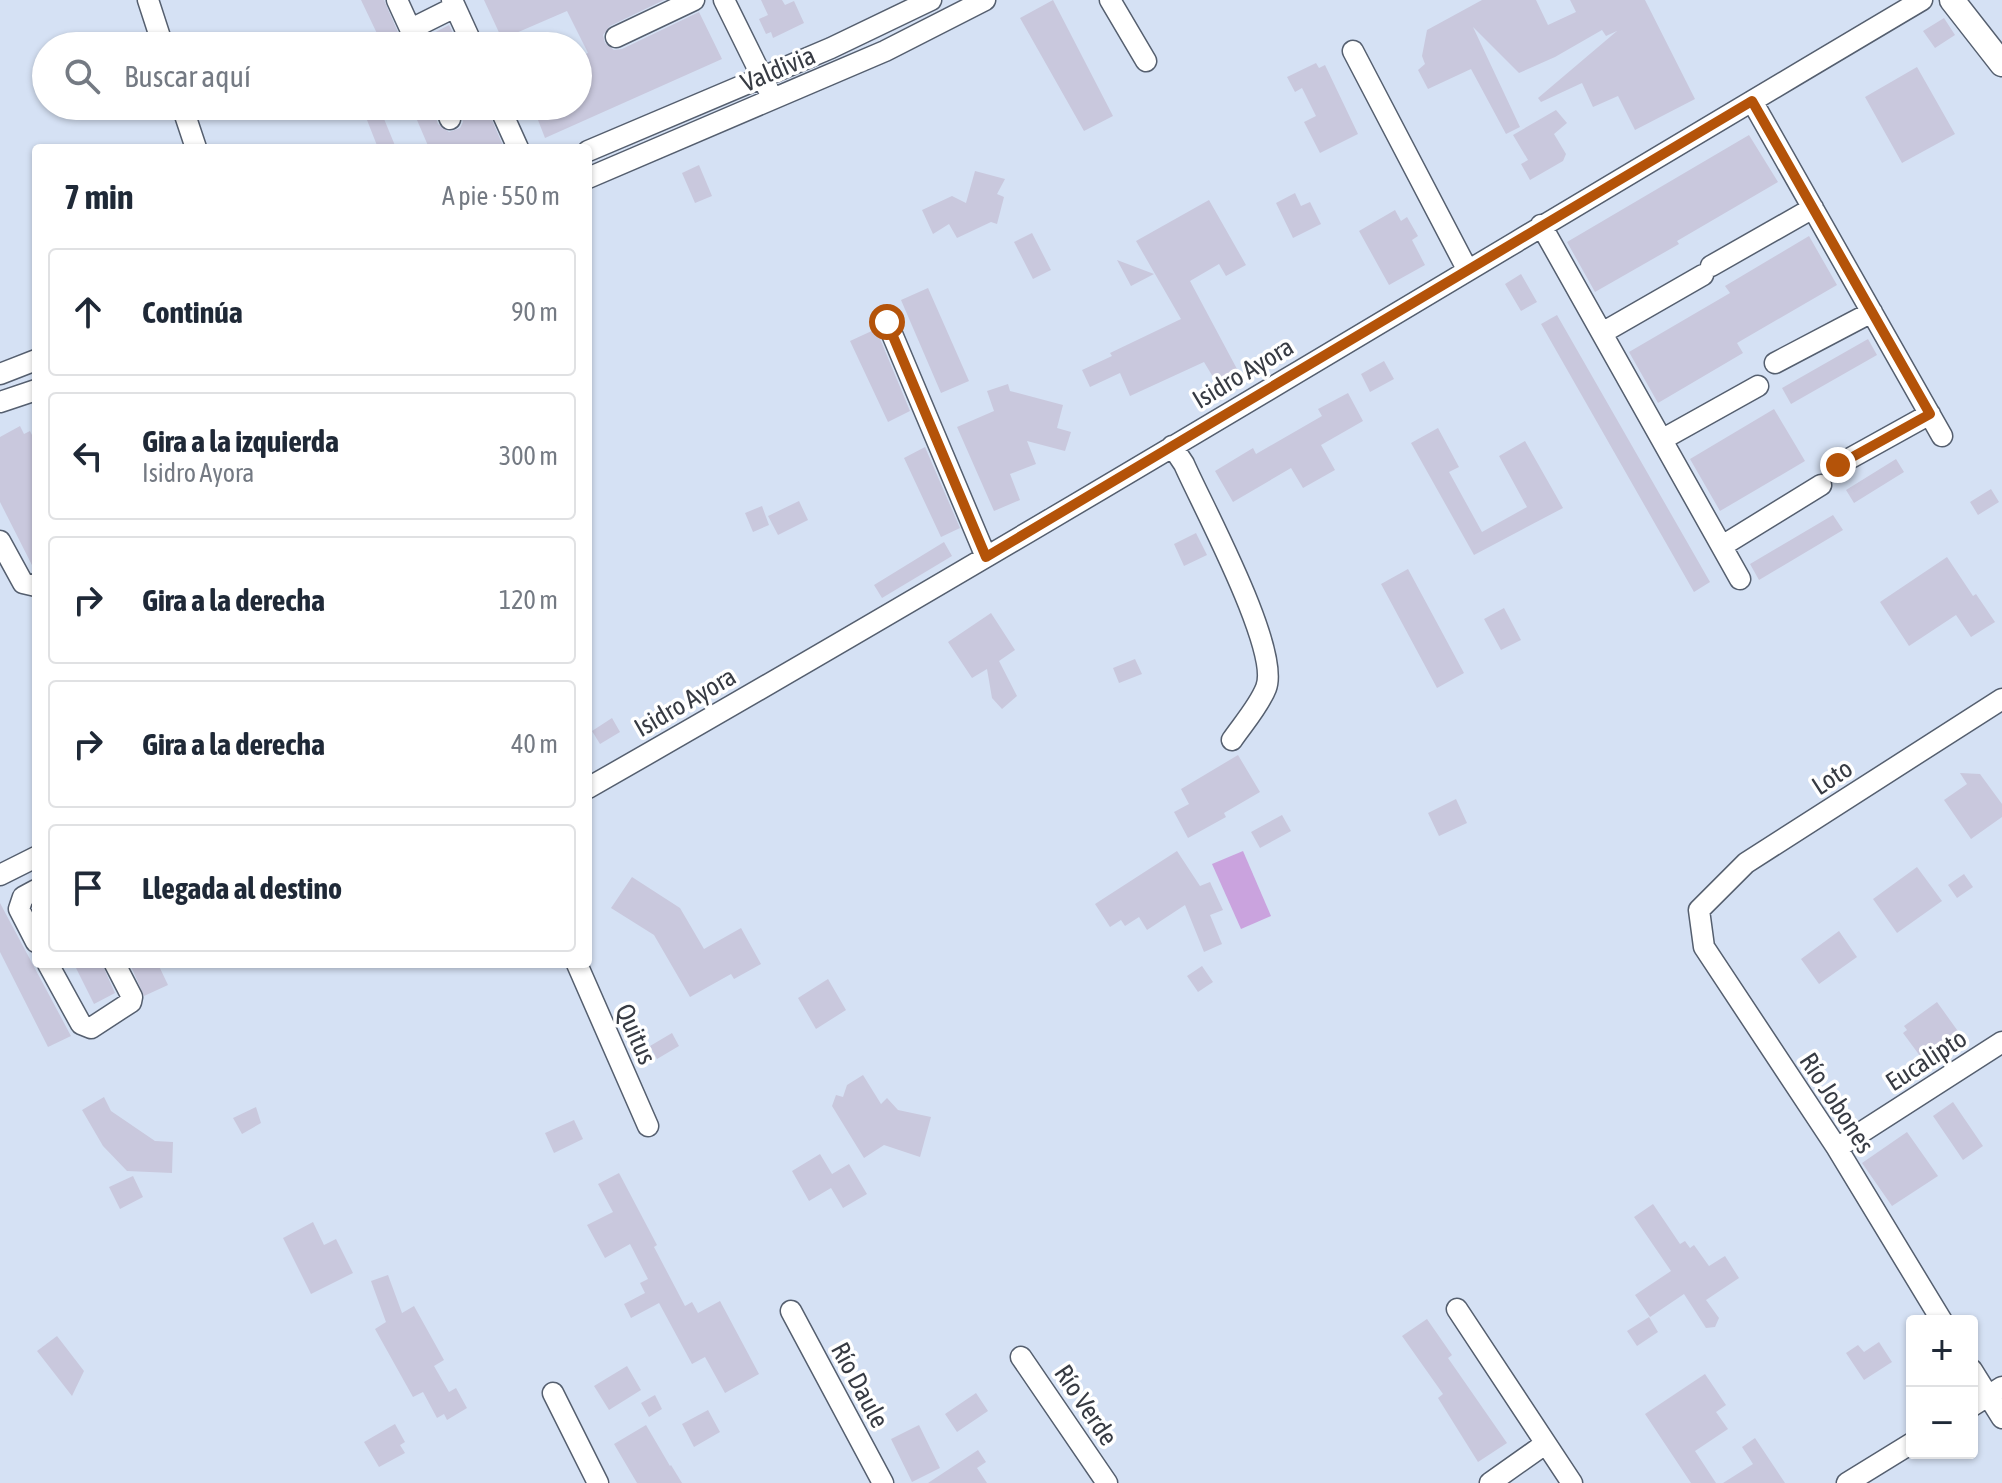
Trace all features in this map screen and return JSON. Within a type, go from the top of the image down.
[{"type":"street","points":[[148,0],[158,32]]},
{"type":"street","points":[[397,0],[412,32]]},
{"type":"street","points":[[616,37],[694,0]]},
{"type":"street","points":[[724,0],[773,100]]},
{"type":"street","name":"Valdivia","points":[[592,149],[876,28],[931,0]]},
{"type":"street","name":"Valdivia","points":[[592,176],[885,51],[985,0]]},
{"type":"street","points":[[1110,0],[1146,61]]},
{"type":"street","name":"Isidro Ayora","points":[[592,786],[872,626],[1922,0]]},
{"type":"street","points":[[1952,0],[2002,64]]},
{"type":"street","points":[[420,32],[454,4],[467,32]]},
{"type":"street","points":[[1353,51],[1467,269]]},
{"type":"street","points":[[1752,101],[1942,436]]},
{"type":"street","points":[[187,120],[195,144]]},
{"type":"street","points":[[505,120],[516,144]]},
{"type":"street","points":[[1602,333],[1813,208]]},
{"type":"street","points":[[1541,225],[1740,579]]},
{"type":"street","points":[[1775,363],[1872,312]]},
{"type":"street","points":[[887,322],[986,557]]},
{"type":"street","points":[[0,374],[32,362]]},
{"type":"street","points":[[1663,439],[1758,386]]},
{"type":"street","points":[[0,402],[32,391]]},
{"type":"street","points":[[1838,465],[1930,414]]},
{"type":"street","points":[[1172,446],[1184,464],[1258,627],[1267,660],[1267,687],[1232,740]]},
{"type":"street","points":[[1722,546],[1821,485]]},
{"type":"street","points":[[0,541],[15,572],[23,583],[32,585]]},
{"type":"street","name":"Loto","points":[[1699,910],[1746,863],[2002,699]]},
{"type":"street","points":[[0,875],[32,859]]},
{"type":"street","points":[[32,892],[23,897],[19,909],[32,934]]},
{"type":"street","name":"Río Jobones","points":[[1699,910],[1704,947],[1837,1148],[1938,1315]]},
{"type":"street","points":[[50,968],[81,1024],[91,1028],[131,1002],[132,997],[117,968]]},
{"type":"street","name":"Quitus","points":[[579,968],[648,1126]]},
{"type":"street","name":"Eucalipto","points":[[1837,1148],[2002,1042]]},
{"type":"street","points":[[1457,1309],[1572,1483]]},
{"type":"street","name":"Río Daule","points":[[791,1311],[883,1483]]},
{"type":"street","name":"Río Verde","points":[[1021,1357],[1107,1483]]},
{"type":"street","points":[[553,1393],[598,1483]]},
{"type":"street","points":[[1987,1397],[2002,1418]]},
{"type":"street","points":[[1490,1483],[1545,1444]]},
{"type":"street","points":[[1847,1483],[1906,1447]]},
{"type":"shaded area","points":[[1243,851],[1271,916],[1241,929],[1212,864]]},
{"type":"building","points":[[361,0],[384,0],[398,32],[376,32]]},
{"type":"building","points":[[484,0],[664,0],[610,26],[603,35],[605,43],[614,50],[622,49],[699,12],[722,59],[592,117],[592,32],[578,32],[567,11],[518,32],[499,32]]},
{"type":"building","points":[[761,0],[782,0],[785,5],[794,1],[804,23],[773,38],[771,32],[766,34],[759,19],[768,15]]},
{"type":"building","points":[[1053,0],[1113,116],[1084,131],[1020,18]]},
{"type":"building","points":[[1482,0],[1536,0],[1548,25],[1576,12],[1570,0],[1645,0],[1695,99],[1635,130],[1618,96],[1593,107],[1582,83],[1541,102],[1538,98],[1617,31],[1606,36],[1602,30],[1519,73],[1473,27],[1520,127],[1506,134],[1471,69],[1428,89],[1418,70],[1425,64],[1422,56],[1427,30]]},
{"type":"building","points":[[1944,18],[1955,35],[1935,48],[1923,31]]},
{"type":"building","points":[[449,25],[452,32],[436,32]]},
{"type":"building","points":[[1316,63],[1319,68],[1325,65],[1358,134],[1320,153],[1304,122],[1316,116],[1302,88],[1295,92],[1287,77]]},
{"type":"building","points":[[1917,67],[1955,134],[1902,163],[1865,97]]},
{"type":"building","points":[[1556,110],[1567,123],[1554,134],[1566,154],[1563,161],[1530,180],[1521,164],[1528,160],[1513,135]]},
{"type":"building","points":[[367,120],[384,120],[394,144],[376,144]]},
{"type":"building","points":[[417,120],[437,120],[449,132],[460,128],[462,120],[492,120],[502,144],[427,144]]},
{"type":"building","points":[[538,120],[585,120],[545,138]]},
{"type":"building","points":[[1749,135],[1778,182],[1595,292],[1567,242]]},
{"type":"building","points":[[699,165],[712,196],[695,203],[682,173]]},
{"type":"building","points":[[975,171],[1005,179],[997,194],[1004,197],[997,224],[991,222],[957,238],[949,224],[933,234],[922,210],[952,196],[966,203]]},
{"type":"building","points":[[1295,193],[1301,206],[1310,202],[1321,224],[1293,238],[1276,203]]},
{"type":"building","points":[[1209,200],[1246,265],[1226,276],[1219,264],[1190,281],[1237,369],[1216,382],[1204,362],[1130,396],[1120,373],[1090,387],[1082,370],[1181,319],[1136,241]]},
{"type":"building","points":[[1395,210],[1401,221],[1407,217],[1418,236],[1412,240],[1425,265],[1389,285],[1359,231]]},
{"type":"building","points":[[1032,233],[1051,270],[1033,279],[1014,242]]},
{"type":"building","points":[[1809,236],[1837,285],[1737,343],[1743,353],[1658,403],[1629,352],[1730,293],[1725,286]]},
{"type":"building","points":[[1117,260],[1154,274],[1131,286]]},
{"type":"building","points":[[1521,274],[1537,302],[1521,311],[1505,284]]},
{"type":"building","points":[[928,288],[969,381],[941,393],[901,300]]},
{"type":"building","points":[[1557,315],[1710,582],[1694,592],[1541,324]]},
{"type":"building","points":[[876,329],[910,411],[888,422],[850,341]]},
{"type":"building","points":[[1868,339],[1877,355],[1791,404],[1782,388]]},
{"type":"building","points":[[1384,361],[1394,379],[1370,392],[1361,374]]},
{"type":"building","points":[[1008,384],[1010,391],[1063,405],[1057,428],[1071,432],[1065,451],[1027,441],[1036,464],[1010,474],[1020,500],[994,511],[957,427],[994,411],[987,391]]},
{"type":"building","points":[[1348,393],[1363,421],[1321,445],[1335,470],[1303,488],[1291,468],[1233,502],[1215,471],[1253,448],[1256,454],[1322,416],[1318,409]]},
{"type":"building","points":[[1774,409],[1805,461],[1720,511],[1690,459]]},
{"type":"building","points":[[20,426],[24,434],[30,431],[32,435],[32,565],[0,502],[0,437]]},
{"type":"building","points":[[1438,428],[1459,467],[1449,472],[1482,532],[1527,507],[1499,456],[1525,441],[1563,508],[1474,555],[1411,443]]},
{"type":"building","points":[[925,447],[960,528],[941,537],[904,458]]},
{"type":"building","points":[[1896,459],[1904,472],[1854,503],[1846,490]]},
{"type":"building","points":[[1991,489],[1999,502],[1978,515],[1970,502]]},
{"type":"building","points":[[799,501],[808,520],[778,535],[768,516]]},
{"type":"building","points":[[762,506],[769,525],[753,532],[745,513]]},
{"type":"building","points":[[1833,515],[1843,530],[1759,580],[1750,564]]},
{"type":"building","points":[[1196,533],[1207,555],[1184,566],[1174,544]]},
{"type":"building","points":[[944,542],[952,556],[882,598],[874,585]]},
{"type":"building","points":[[1947,557],[1995,622],[1971,637],[1956,615],[1909,646],[1880,602]]},
{"type":"building","points":[[1408,569],[1464,673],[1437,688],[1381,584]]},
{"type":"building","points":[[1504,608],[1521,640],[1501,650],[1484,619]]},
{"type":"building","points":[[991,613],[1015,650],[999,661],[1017,696],[1002,709],[992,698],[987,669],[972,678],[948,642]]},
{"type":"building","points":[[1135,659],[1142,674],[1119,683],[1113,668]]},
{"type":"building","points":[[612,718],[620,732],[600,744],[592,731]]},
{"type":"building","points":[[1238,755],[1260,792],[1224,813],[1226,817],[1188,838],[1174,812],[1189,804],[1181,789]]},
{"type":"building","points":[[1960,773],[1980,774],[2002,804],[2002,817],[1971,839],[1944,800],[1967,784]]},
{"type":"building","points":[[1456,799],[1467,823],[1439,836],[1428,813]]},
{"type":"building","points":[[1282,815],[1291,831],[1260,848],[1251,832]]},
{"type":"building","points":[[1177,851],[1200,886],[1210,882],[1223,910],[1210,915],[1222,944],[1204,952],[1185,905],[1147,930],[1139,917],[1125,926],[1121,920],[1110,927],[1095,904]]},
{"type":"building","points":[[1917,867],[1942,901],[1897,933],[1873,899]]},
{"type":"building","points":[[1964,874],[1973,887],[1957,898],[1948,885]]},
{"type":"building","points":[[632,877],[680,908],[704,949],[741,928],[761,964],[734,979],[731,974],[690,997],[654,935],[611,908]]},
{"type":"building","points":[[0,903],[71,1036],[48,1047],[0,952]]},
{"type":"building","points":[[1839,931],[1857,957],[1819,984],[1801,959]]},
{"type":"building","points":[[1202,966],[1213,982],[1198,992],[1187,976]]},
{"type":"building","points":[[76,968],[104,968],[115,993],[94,1004]]},
{"type":"building","points":[[132,968],[160,968],[168,985],[144,996]]},
{"type":"building","points":[[828,979],[846,1010],[816,1029],[798,998]]},
{"type":"building","points":[[1937,1002],[1965,1041],[1937,1061],[1932,1054],[1923,1060],[1903,1033],[1907,1030],[1904,1026]]},
{"type":"building","points":[[672,1033],[679,1046],[657,1059],[650,1046]]},
{"type":"building","points":[[863,1075],[881,1104],[887,1098],[898,1110],[931,1117],[920,1157],[884,1145],[864,1158],[832,1106],[836,1095],[843,1097],[847,1085]]},
{"type":"building","points":[[104,1097],[111,1111],[155,1141],[173,1142],[172,1173],[127,1171],[103,1146],[82,1110]]},
{"type":"building","points":[[1953,1102],[1983,1146],[1963,1160],[1933,1116]]},
{"type":"building","points":[[256,1107],[261,1123],[242,1134],[233,1118]]},
{"type":"building","points":[[574,1120],[583,1139],[554,1153],[545,1133]]},
{"type":"building","points":[[1907,1132],[1938,1176],[1892,1206],[1862,1163]]},
{"type":"building","points":[[820,1154],[832,1174],[849,1164],[867,1194],[843,1208],[831,1188],[809,1201],[792,1171]]},
{"type":"building","points":[[619,1173],[685,1306],[692,1302],[698,1313],[720,1301],[759,1374],[725,1393],[705,1357],[692,1364],[659,1303],[631,1318],[624,1304],[645,1293],[640,1283],[648,1279],[630,1244],[605,1258],[587,1225],[613,1212],[598,1184]]},
{"type":"building","points":[[133,1176],[143,1197],[120,1209],[109,1187]]},
{"type":"building","points":[[1653,1204],[1680,1244],[1685,1241],[1690,1248],[1694,1245],[1709,1266],[1725,1256],[1739,1278],[1706,1300],[1719,1318],[1715,1327],[1706,1328],[1684,1294],[1650,1317],[1635,1295],[1671,1271],[1634,1217]]},
{"type":"building","points":[[313,1222],[324,1245],[336,1239],[353,1273],[311,1294],[283,1238]]},
{"type":"building","points":[[388,1275],[402,1313],[414,1306],[444,1360],[434,1366],[449,1392],[456,1388],[467,1408],[447,1420],[444,1414],[437,1418],[423,1392],[413,1397],[375,1329],[386,1322],[371,1281]]},
{"type":"building","points":[[1649,1317],[1658,1332],[1637,1346],[1627,1331]]},
{"type":"building","points":[[1427,1319],[1452,1355],[1448,1358],[1507,1443],[1478,1462],[1438,1398],[1443,1394],[1402,1336]]},
{"type":"building","points":[[57,1336],[84,1371],[72,1396],[37,1351]]},
{"type":"building","points":[[1879,1342],[1892,1362],[1864,1380],[1846,1353],[1858,1345],[1864,1352]]},
{"type":"building","points":[[627,1366],[641,1390],[609,1410],[594,1386]]},
{"type":"building","points":[[1705,1374],[1726,1405],[1716,1412],[1728,1429],[1695,1451],[1716,1483],[1691,1483],[1645,1414]]},
{"type":"building","points":[[976,1393],[988,1411],[957,1432],[945,1414]]},
{"type":"building","points":[[655,1395],[662,1409],[649,1417],[641,1403]]},
{"type":"building","points":[[708,1410],[720,1432],[694,1447],[682,1424]]},
{"type":"building","points":[[395,1424],[405,1442],[400,1445],[405,1453],[379,1467],[364,1442]]},
{"type":"building","points":[[646,1425],[682,1483],[637,1483],[614,1444]]},
{"type":"building","points":[[919,1425],[940,1468],[912,1482],[891,1439]]},
{"type":"building","points":[[1755,1438],[1785,1483],[1723,1483],[1753,1464],[1742,1447]]},
{"type":"building","points":[[978,1450],[986,1462],[977,1468],[987,1483],[928,1483]]},
{"type":"route","points":[[887,322],[986,557],[1752,101],[1930,414],[1838,465]]}]
